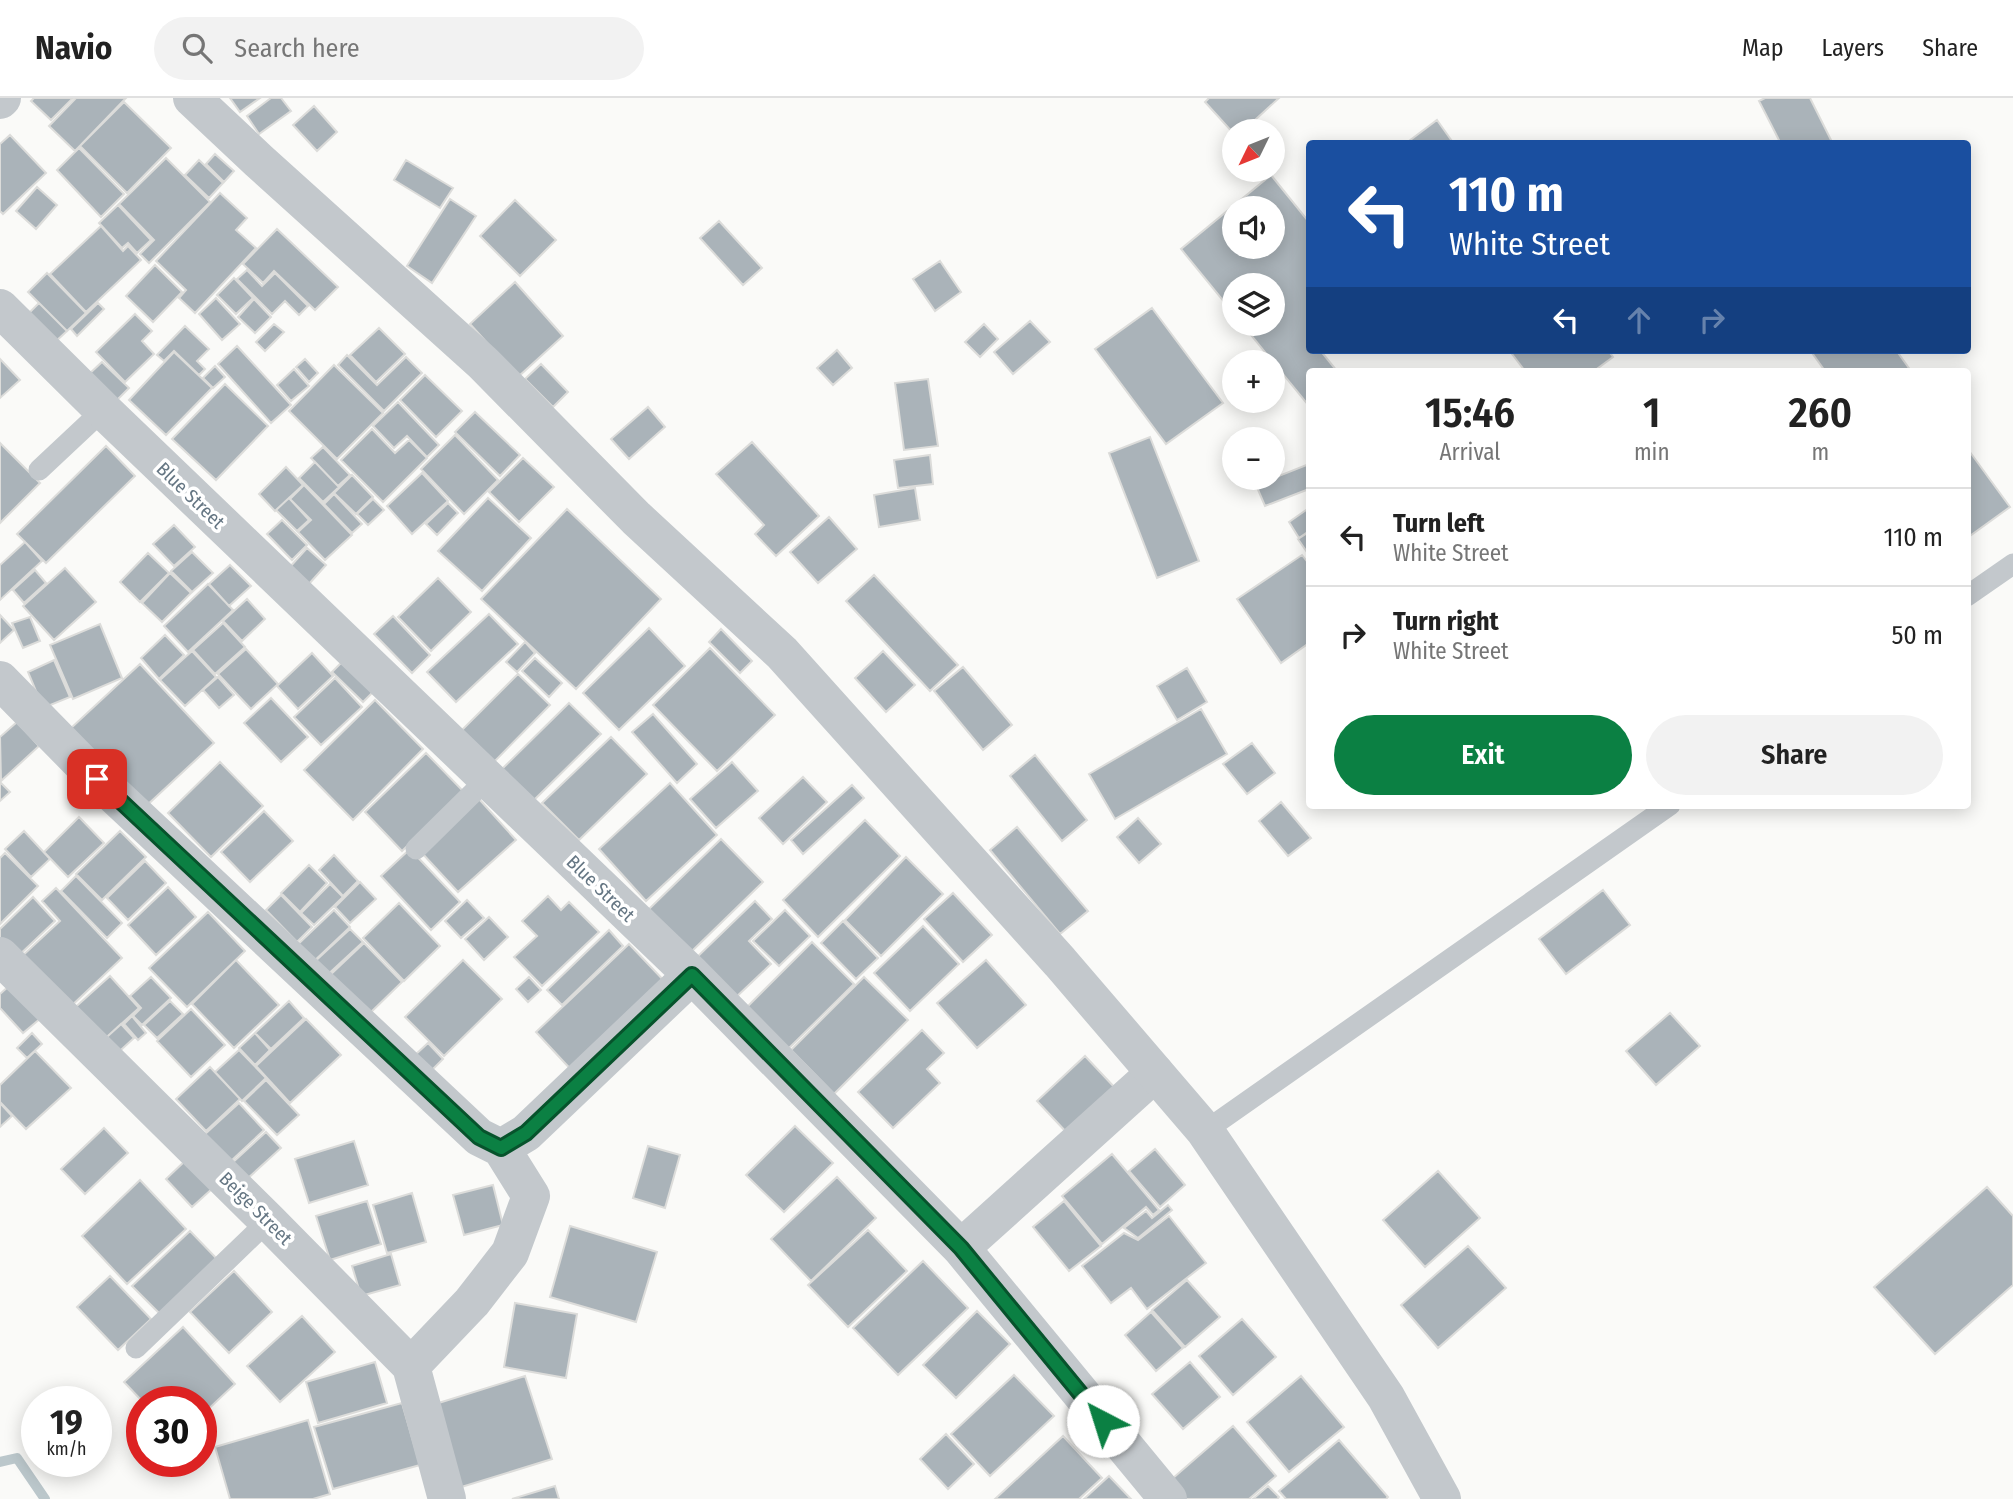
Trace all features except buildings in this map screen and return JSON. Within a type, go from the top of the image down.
[{"type":"street","points":[[192,98],[258,161],[483,363],[636,518],[782,653],[1050,952],[1205,1131],[1386,1397],[1442,1499]]},
{"type":"street","name":"Blue Street","points":[[0,308],[692,975],[961,1248],[1168,1499]]},
{"type":"street","points":[[0,680],[97,779],[439,1100],[479,1137],[501,1148],[531,1196],[510,1253],[471,1302],[411,1366]]},
{"type":"street","name":"Beige Street","points":[[0,956],[411,1366],[447,1499]]},
{"type":"street","points":[[501,1148],[526,1133],[692,975]]},
{"type":"street","points":[[961,1248],[1155,1073]]},
{"type":"lane","points":[[39,470],[103,410]]},
{"type":"lane","points":[[1971,593],[2013,564]]},
{"type":"lane","points":[[416,849],[487,779]]},
{"type":"lane","points":[[1205,1131],[1664,809]]},
{"type":"lane","points":[[136,1348],[268,1221]]},
{"type":"waterway","points":[[0,1462],[17,1458],[45,1499]]},
{"type":"route","points":[[97,779],[479,1137],[501,1148],[526,1133],[692,975],[961,1248],[1103,1421]]}]
